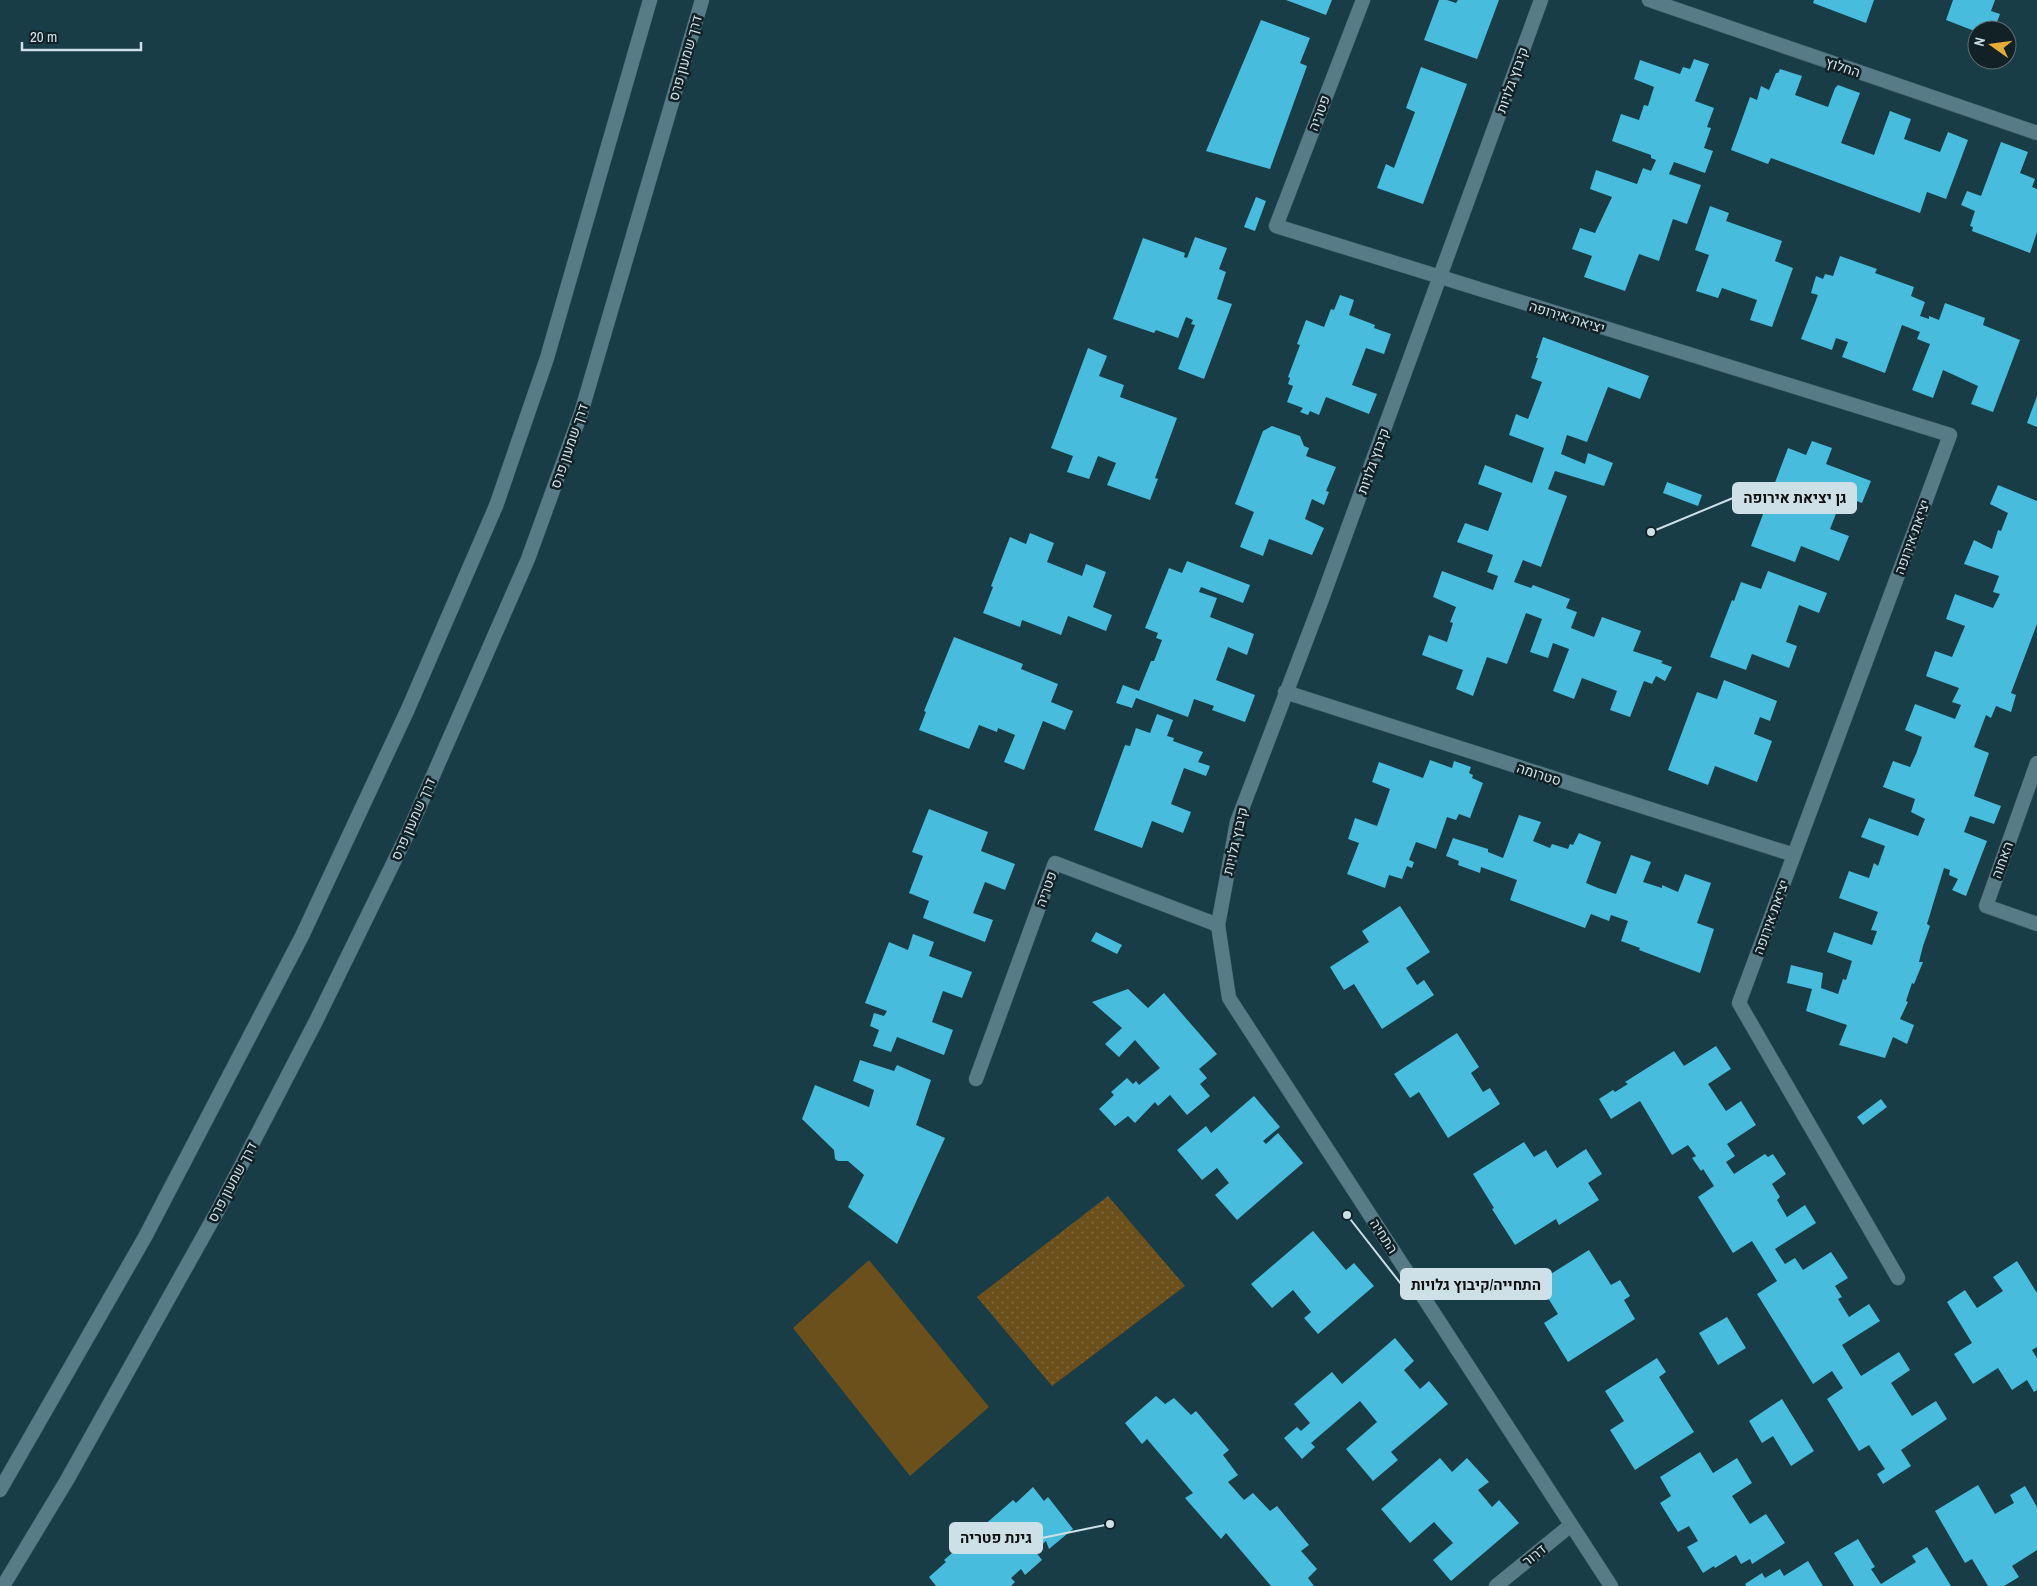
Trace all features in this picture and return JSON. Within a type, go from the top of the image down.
[{"type":"street","points":[[0,1490],[145,1237],[302,936],[415,691],[496,506],[544,367],[650,0]]},
{"type":"street","name":"דרך שמעון פרס","points":[[2,1586],[67,1480],[218,1210],[316,1021],[415,817],[528,559],[581,413],[702,0]]},
{"type":"street","name":"פטריה","points":[[1276,226],[1363,0]]},
{"type":"street","name":"קיבוץ גלויות","points":[[1218,925],[1236,822],[1322,599],[1541,0]]},
{"type":"street","name":"החלוץ","points":[[1649,0],[2037,133]]},
{"type":"street","name":"יציאת אירופה","points":[[1276,226],[1950,435],[1739,1003],[1898,1278]]},
{"type":"street","name":"סטרומה","points":[[1285,692],[1794,856]]},
{"type":"street","name":"האחוה","points":[[2037,763],[1986,906],[2037,924]]},
{"type":"street","name":"פטריה","points":[[976,1079],[1055,863],[1218,925]]},
{"type":"street","name":"התחיה","points":[[1218,925],[1229,998],[1611,1586]]},
{"type":"street","name":"דרור","points":[[1496,1586],[1571,1525]]},
{"type":"shaded area","points":[[1108,1196],[1185,1286],[1052,1386],[977,1297]]},
{"type":"shaded area","points":[[869,1260],[989,1407],[910,1476],[793,1328]]},
{"type":"building","points":[[1286,0],[1332,0],[1326,15]]},
{"type":"building","points":[[1439,0],[1456,3],[1458,0],[1499,0],[1477,59],[1424,40]]},
{"type":"building","points":[[1814,0],[1874,0],[1866,23],[1813,3]]},
{"type":"building","points":[[1953,0],[1995,0],[1991,11],[2000,14],[1998,20],[1967,20],[1967,28],[1946,20]]},
{"type":"building","points":[[1261,20],[1310,38],[1300,63],[1307,66],[1270,169],[1206,151]]},
{"type":"building","points":[[1694,59],[1709,64],[1695,101],[1714,108],[1707,127],[1711,128],[1704,148],[1713,151],[1705,173],[1674,162],[1669,174],[1701,185],[1687,224],[1673,219],[1659,261],[1639,254],[1625,291],[1584,277],[1592,256],[1572,249],[1580,228],[1595,233],[1612,197],[1590,189],[1596,170],[1637,184],[1643,168],[1651,171],[1656,160],[1651,158],[1651,155],[1612,141],[1621,114],[1639,120],[1644,105],[1648,106],[1654,87],[1634,79],[1640,60],[1680,74],[1683,67],[1690,69]]},
{"type":"building","points":[[1421,67],[1467,84],[1423,204],[1377,188],[1386,164],[1394,168],[1415,112],[1406,108]]},
{"type":"building","points":[[1780,69],[1802,76],[1795,95],[1828,107],[1838,85],[1860,93],[1841,143],[1874,155],[1890,111],[1911,119],[1904,139],[1940,152],[1948,132],[1968,140],[1946,199],[1927,192],[1920,213],[1771,158],[1768,164],[1731,150],[1750,97],[1757,100],[1761,86],[1769,90],[1776,73]]},
{"type":"building","points":[[2001,142],[2028,152],[2020,173],[2035,179],[2032,187],[2037,189],[2037,232],[2030,253],[1972,231],[1973,227],[1970,226],[1975,211],[1961,205],[1967,191],[1981,196]]},
{"type":"building","points":[[1256,197],[1266,201],[1255,231],[1244,227]]},
{"type":"building","points":[[1710,206],[1729,213],[1726,221],[1782,241],[1775,261],[1793,268],[1772,327],[1750,320],[1757,300],[1722,288],[1718,298],[1696,291],[1709,255],[1695,250]]},
{"type":"building","points":[[1195,237],[1227,248],[1219,269],[1226,272],[1217,299],[1232,304],[1204,379],[1178,369],[1195,325],[1191,324],[1193,320],[1186,317],[1178,338],[1156,330],[1154,333],[1113,319],[1143,238],[1185,253],[1184,257],[1187,258]]},
{"type":"building","points":[[1840,256],[1877,269],[1875,273],[1914,287],[1911,296],[1925,302],[1920,316],[1929,319],[1929,316],[1939,320],[1945,303],[1985,318],[1983,325],[2020,340],[1993,412],[1971,404],[1978,386],[1943,370],[1933,398],[1912,390],[1930,344],[1917,339],[1920,332],[1902,325],[1885,373],[1842,357],[1848,342],[1836,338],[1832,350],[1801,339],[1818,295],[1811,293],[1816,276],[1823,279],[1825,274],[1833,276]]},
{"type":"building","points":[[1340,295],[1354,300],[1349,315],[1375,325],[1374,328],[1391,334],[1384,354],[1366,348],[1352,385],[1377,394],[1369,414],[1326,397],[1319,415],[1310,411],[1308,415],[1300,412],[1303,408],[1287,402],[1293,386],[1288,384],[1290,378],[1288,377],[1300,345],[1297,344],[1306,320],[1324,327],[1331,309],[1334,310]]},
{"type":"building","points":[[1543,337],[1649,376],[1640,399],[1608,387],[1587,442],[1567,435],[1561,454],[1585,464],[1588,453],[1613,463],[1604,486],[1555,471],[1548,489],[1567,496],[1541,567],[1523,560],[1514,582],[1531,588],[1533,585],[1570,599],[1566,608],[1577,612],[1571,628],[1594,637],[1602,617],[1641,631],[1633,651],[1663,661],[1661,663],[1672,667],[1665,681],[1656,676],[1652,684],[1644,681],[1630,717],[1610,710],[1617,691],[1582,678],[1574,699],[1553,691],[1569,649],[1553,643],[1548,658],[1530,652],[1542,619],[1526,613],[1507,664],[1487,657],[1473,696],[1456,689],[1463,670],[1422,655],[1429,635],[1447,642],[1453,623],[1450,622],[1456,607],[1433,597],[1442,571],[1493,590],[1498,576],[1487,572],[1493,555],[1457,542],[1465,523],[1488,531],[1502,493],[1478,484],[1485,465],[1532,483],[1544,448],[1509,435],[1516,414],[1528,419],[1542,382],[1531,378]]},
{"type":"building","points":[[1088,348],[1107,356],[1099,376],[1124,385],[1120,397],[1177,418],[1155,478],[1158,479],[1150,500],[1107,485],[1116,463],[1098,456],[1089,479],[1067,472],[1073,456],[1051,448]]},
{"type":"building","points":[[2037,396],[2037,427],[2027,423]]},
{"type":"building","points":[[1272,426],[1300,436],[1304,446],[1309,448],[1306,456],[1336,467],[1326,491],[1329,492],[1324,505],[1312,499],[1305,519],[1324,528],[1312,555],[1269,539],[1263,556],[1240,547],[1254,512],[1235,504],[1263,431]]},
{"type":"building","points":[[1812,441],[1832,448],[1826,464],[1871,481],[1862,503],[1843,496],[1830,529],[1849,536],[1839,561],[1801,546],[1795,562],[1751,546],[1788,448],[1806,455]]},
{"type":"building","points":[[1667,482],[1702,495],[1698,506],[1663,493]]},
{"type":"building","points":[[1998,485],[2037,501],[2037,624],[2011,693],[2016,695],[2011,712],[1996,706],[1991,718],[1986,715],[1974,747],[1989,753],[1974,796],[2001,806],[1994,824],[1970,816],[1964,832],[1987,841],[1966,896],[1952,890],[1958,879],[1949,875],[1950,870],[1944,868],[1927,924],[1930,926],[1919,962],[1923,962],[1914,984],[1912,983],[1906,1001],[1908,1002],[1900,1019],[1914,1025],[1907,1044],[1893,1037],[1885,1058],[1839,1045],[1847,1025],[1806,1011],[1812,989],[1787,983],[1791,965],[1823,973],[1821,988],[1838,994],[1843,979],[1846,980],[1852,961],[1827,952],[1834,932],[1872,945],[1877,931],[1871,930],[1878,912],[1839,898],[1849,871],[1869,878],[1874,863],[1878,866],[1885,846],[1861,837],[1869,818],[1918,836],[1925,819],[1911,812],[1915,799],[1883,787],[1893,761],[1910,767],[1916,754],[1922,737],[1905,730],[1915,704],[1955,719],[1961,705],[1952,702],[1959,688],[1926,676],[1935,651],[1952,657],[1965,626],[1946,619],[1955,594],[1993,608],[2000,594],[1993,592],[1999,576],[1964,564],[1974,540],[1992,549],[1998,530],[2001,531],[2008,513],[1990,504]]},
{"type":"building","points":[[1030,533],[1054,543],[1047,562],[1082,576],[1086,564],[1106,572],[1093,607],[1112,615],[1106,631],[1068,616],[1061,635],[1022,620],[1020,627],[983,613],[993,587],[991,586],[1010,537],[1026,544]]},
{"type":"building","points":[[1187,561],[1250,585],[1243,603],[1201,587],[1199,592],[1217,598],[1210,617],[1254,634],[1247,655],[1228,647],[1216,680],[1255,695],[1245,722],[1212,710],[1214,706],[1194,699],[1188,717],[1136,698],[1132,708],[1116,703],[1123,685],[1139,691],[1151,661],[1154,661],[1162,640],[1156,638],[1158,633],[1145,628],[1169,568],[1182,573]]},
{"type":"building","points":[[1768,571],[1827,593],[1819,613],[1799,605],[1786,642],[1797,646],[1789,668],[1752,654],[1746,670],[1710,657],[1741,582],[1761,589]]},
{"type":"building","points":[[954,637],[1023,664],[1021,669],[1058,684],[1051,702],[1073,711],[1065,730],[1043,721],[1024,770],[1004,762],[1015,735],[998,728],[997,732],[979,725],[969,749],[919,730],[926,712],[924,711]]},
{"type":"building","points":[[1724,680],[1777,701],[1770,721],[1760,717],[1754,734],[1772,741],[1757,782],[1715,766],[1708,785],[1668,770],[1697,692],[1717,699]]},
{"type":"building","points":[[1157,714],[1173,720],[1167,736],[1174,738],[1173,741],[1203,752],[1198,762],[1210,766],[1206,776],[1184,768],[1171,804],[1191,812],[1183,833],[1152,821],[1142,848],[1094,830],[1125,745],[1130,746],[1136,728],[1150,733]]},
{"type":"building","points":[[1430,760],[1452,768],[1454,761],[1471,767],[1469,773],[1473,775],[1472,778],[1483,783],[1470,818],[1459,814],[1456,820],[1447,817],[1436,849],[1416,842],[1409,860],[1414,862],[1412,868],[1407,866],[1402,879],[1389,875],[1385,888],[1347,874],[1359,843],[1348,839],[1355,818],[1377,826],[1390,789],[1372,782],[1379,762],[1423,778]]},
{"type":"building","points":[[929,809],[988,832],[981,851],[1015,864],[1005,890],[985,882],[973,913],[993,920],[985,942],[923,918],[929,901],[909,893],[923,856],[912,852]]},
{"type":"building","points":[[1519,815],[1541,822],[1533,841],[1550,848],[1552,844],[1568,849],[1570,844],[1573,845],[1579,833],[1601,842],[1586,883],[1598,888],[1616,894],[1631,855],[1651,862],[1643,882],[1662,888],[1662,885],[1678,892],[1685,874],[1711,883],[1697,923],[1714,929],[1700,973],[1639,950],[1640,948],[1621,941],[1628,921],[1611,915],[1609,921],[1591,914],[1585,928],[1510,900],[1517,880],[1481,867],[1480,873],[1458,865],[1459,861],[1446,856],[1453,838],[1488,849],[1488,852],[1503,858]]},
{"type":"building","points":[[1400,906],[1430,952],[1406,968],[1417,985],[1424,980],[1434,995],[1382,1029],[1354,984],[1344,990],[1330,967],[1369,942],[1362,931]]},
{"type":"building","points":[[1096,932],[1122,945],[1117,954],[1091,941]]},
{"type":"building","points":[[913,934],[934,942],[929,956],[972,972],[962,998],[943,991],[932,1022],[953,1030],[944,1055],[897,1037],[891,1052],[873,1046],[879,1030],[870,1026],[874,1013],[884,1016],[887,1011],[865,1003],[889,942],[908,950]]},
{"type":"building","points":[[1128,989],[1148,1008],[1164,993],[1217,1054],[1199,1069],[1207,1078],[1200,1084],[1210,1096],[1187,1115],[1170,1095],[1158,1106],[1155,1102],[1135,1123],[1128,1116],[1115,1126],[1099,1109],[1114,1095],[1111,1092],[1127,1078],[1133,1084],[1136,1081],[1139,1085],[1160,1068],[1135,1040],[1119,1057],[1105,1044],[1122,1028],[1092,1002]]},
{"type":"building","points":[[1457,1033],[1479,1067],[1471,1073],[1483,1092],[1490,1088],[1500,1104],[1448,1138],[1419,1092],[1410,1098],[1394,1074]]},
{"type":"building","points":[[1716,1046],[1731,1069],[1708,1084],[1726,1111],[1741,1101],[1756,1125],[1727,1144],[1735,1156],[1726,1162],[1734,1174],[1765,1154],[1768,1157],[1773,1154],[1786,1174],[1772,1184],[1780,1197],[1777,1200],[1787,1217],[1805,1205],[1816,1223],[1775,1249],[1785,1264],[1795,1258],[1803,1270],[1831,1252],[1848,1278],[1835,1286],[1842,1297],[1838,1299],[1849,1317],[1869,1304],[1880,1321],[1842,1345],[1861,1376],[1899,1352],[1910,1370],[1891,1383],[1912,1416],[1936,1401],[1947,1419],[1901,1450],[1911,1466],[1883,1484],[1877,1474],[1885,1469],[1869,1445],[1859,1451],[1827,1399],[1843,1388],[1832,1371],[1813,1384],[1757,1294],[1777,1281],[1752,1241],[1733,1253],[1698,1197],[1714,1186],[1703,1169],[1701,1171],[1692,1158],[1696,1156],[1688,1145],[1672,1155],[1640,1101],[1611,1119],[1599,1099],[1613,1090],[1615,1092],[1628,1084],[1625,1082],[1674,1051],[1684,1066]]},
{"type":"building","points":[[860,1060],[894,1071],[897,1065],[931,1080],[916,1125],[945,1138],[897,1244],[848,1207],[864,1175],[848,1161],[838,1161],[835,1159],[834,1150],[802,1119],[815,1085],[869,1107],[874,1090],[853,1081]]},
{"type":"building","points":[[1254,1096],[1280,1127],[1263,1141],[1266,1144],[1278,1133],[1303,1163],[1237,1220],[1215,1195],[1229,1183],[1217,1168],[1202,1180],[1177,1150],[1206,1126],[1211,1133]]},
{"type":"building","points":[[1881,1099],[1887,1107],[1863,1125],[1857,1117]]},
{"type":"building","points":[[1524,1142],[1534,1157],[1546,1150],[1557,1168],[1586,1149],[1602,1174],[1588,1183],[1599,1200],[1559,1225],[1556,1219],[1515,1245],[1473,1174]]},
{"type":"building","points":[[1313,1231],[1346,1270],[1354,1263],[1374,1286],[1318,1334],[1304,1318],[1311,1312],[1293,1290],[1272,1308],[1251,1284]]},
{"type":"building","points":[[1589,1250],[1611,1285],[1620,1280],[1630,1296],[1624,1300],[1635,1319],[1568,1362],[1544,1323],[1558,1314],[1538,1282]]},
{"type":"building","points":[[2017,1261],[2037,1293],[2037,1347],[2032,1350],[2037,1358],[2037,1390],[2034,1392],[2027,1380],[2012,1390],[1998,1368],[1973,1384],[1954,1354],[1972,1343],[1947,1302],[1965,1290],[1977,1308],[2003,1291],[1993,1277]]},
{"type":"building","points":[[1727,1317],[1746,1348],[1718,1365],[1699,1333]]},
{"type":"building","points":[[1395,1338],[1414,1361],[1404,1370],[1420,1389],[1429,1381],[1448,1404],[1391,1452],[1398,1460],[1373,1481],[1346,1449],[1377,1422],[1360,1401],[1311,1443],[1315,1447],[1302,1459],[1284,1438],[1297,1427],[1301,1431],[1310,1423],[1294,1404],[1332,1372],[1342,1384]]},
{"type":"building","points":[[1657,1358],[1666,1372],[1659,1377],[1694,1432],[1635,1470],[1610,1430],[1624,1421],[1605,1391]]},
{"type":"building","points":[[1156,1396],[1165,1404],[1174,1398],[1191,1415],[1196,1411],[1229,1450],[1223,1455],[1238,1475],[1228,1482],[1244,1500],[1253,1493],[1270,1511],[1277,1506],[1309,1545],[1301,1551],[1317,1569],[1308,1578],[1314,1586],[1271,1586],[1226,1533],[1221,1539],[1185,1498],[1193,1493],[1147,1439],[1142,1444],[1125,1423]]},
{"type":"building","points":[[1782,1399],[1814,1451],[1791,1466],[1773,1436],[1762,1443],[1749,1421]]},
{"type":"building","points":[[1700,1452],[1713,1473],[1737,1458],[1752,1483],[1732,1496],[1750,1524],[1766,1514],[1785,1543],[1752,1564],[1750,1559],[1741,1564],[1736,1555],[1703,1573],[1687,1547],[1698,1541],[1689,1526],[1678,1532],[1660,1503],[1671,1496],[1660,1477]]},
{"type":"building","points":[[1440,1458],[1452,1472],[1467,1458],[1489,1482],[1478,1490],[1492,1507],[1499,1500],[1519,1523],[1451,1581],[1433,1560],[1453,1543],[1434,1522],[1410,1543],[1381,1509]]},
{"type":"building","points":[[1978,1485],[1995,1514],[2014,1503],[2010,1495],[2025,1486],[2037,1507],[2037,1550],[2012,1566],[2019,1577],[2004,1586],[1988,1586],[1972,1559],[1965,1563],[1935,1511]]},
{"type":"building","points":[[1033,1487],[1044,1501],[1048,1497],[1073,1529],[1049,1549],[1046,1541],[1035,1551],[1042,1560],[1025,1575],[1021,1569],[1011,1578],[1015,1582],[1011,1586],[936,1586],[929,1577],[946,1562],[944,1560],[1013,1500],[1016,1503]]},
{"type":"building","points":[[1858,1539],[1875,1567],[1871,1569],[1881,1584],[1916,1562],[1912,1556],[1927,1547],[1951,1586],[1854,1586],[1834,1553]]},
{"type":"building","points":[[1808,1561],[1823,1586],[1746,1586],[1745,1584],[1762,1573],[1765,1578],[1780,1569],[1784,1576]]},
{"type":"place","name":"גן יציאת אירופה","points":[[1651,532]]},
{"type":"place","name":"התחייה/קיבוץ גלויות","points":[[1347,1215]]},
{"type":"place","name":"גינת פטריה","points":[[1110,1524]]}]
